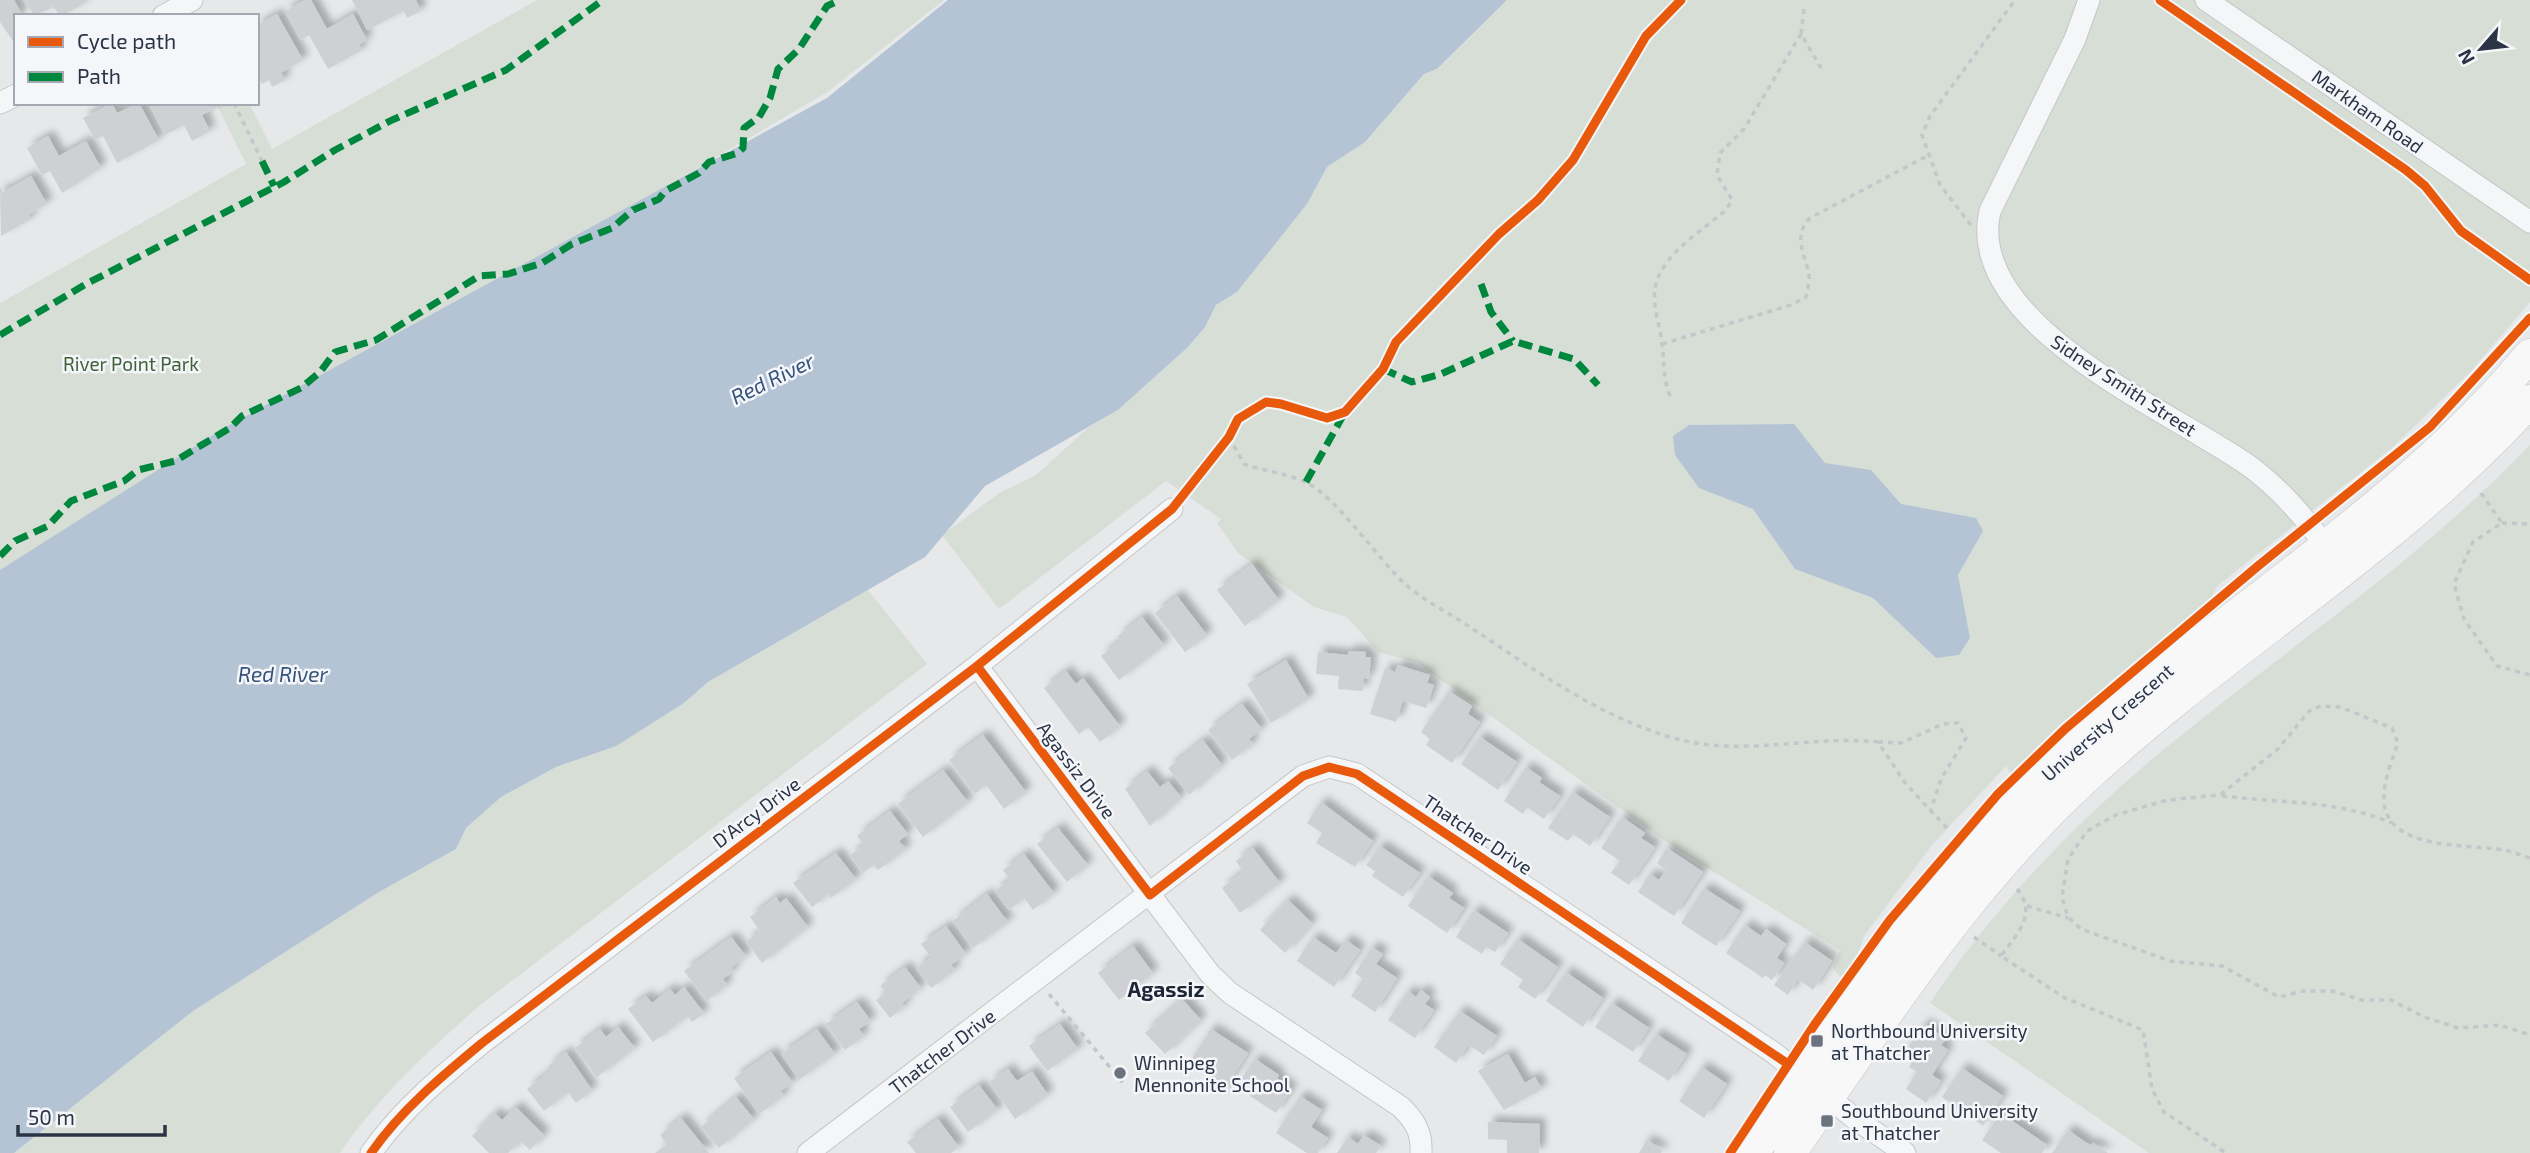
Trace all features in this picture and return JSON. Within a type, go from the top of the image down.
[{"type":"main road","name":"University Crescent","points":[[1753,1153],[1926,905],[2017,802],[2101,723],[2431,457],[2530,355]]},
{"type":"main road","name":"University Crescent","points":[[1790,1153],[1957,915],[2047,814],[2149,723],[2395,530],[2463,470],[2530,401]]},
{"type":"street","points":[[167,14],[192,0]]},
{"type":"street","points":[[1986,237],[1988,218],[1997,193],[2075,40],[2089,0]]},
{"type":"street","name":"Markham Road","points":[[2206,0],[2530,222]]},
{"type":"street","name":"Sidney Smith Street","points":[[1986,237],[2004,283],[2037,327],[2090,366],[2250,467],[2293,505],[2325,545]]},
{"type":"street","name":"D'Arcy Drive","points":[[371,1153],[385,1133],[432,1085],[482,1043],[977,666],[1172,509]]},
{"type":"street","name":"Agassiz Drive","points":[[977,666],[1210,974],[1230,993],[1401,1107],[1414,1120],[1421,1136],[1421,1153]]},
{"type":"street","name":"Thatcher Drive","points":[[808,1153],[1303,776],[1329,767],[1357,774],[1774,1053],[1828,1097],[1905,1153]]},
{"type":"path","points":[[1172,509],[1229,437],[1238,419],[1266,402],[1326,418],[1345,412],[1383,369],[1396,342],[1499,233],[1538,200],[1573,160],[1646,36],[1681,0]]},
{"type":"path","points":[[1986,237],[1974,228],[1950,200],[1927,156],[1922,135],[1924,127],[2015,0]]},
{"type":"path","points":[[1670,396],[1662,374],[1656,284],[1671,258],[1726,210],[1732,200],[1717,176],[1720,153],[1744,129],[1801,34],[1804,9]]},
{"type":"path","points":[[1801,34],[1821,68]]},
{"type":"path","points":[[235,105],[262,161]]},
{"type":"path","points":[[1662,344],[1791,305],[1806,297],[1810,277],[1800,245],[1802,226],[1810,218],[1927,156]]},
{"type":"path","points":[[1229,437],[1244,464],[1306,482],[1327,499],[1407,585],[1512,655],[1617,718],[1679,739],[1747,746],[1849,739],[1901,743],[1943,724],[1958,723],[1966,738],[1941,779],[1931,810]]},
{"type":"path","points":[[2481,493],[2502,523]]},
{"type":"path","points":[[2530,524],[2502,523],[2473,542],[2454,584],[2464,619],[2497,666],[2530,675]]},
{"type":"path","points":[[2220,795],[2278,749],[2308,710],[2321,706],[2340,707],[2392,728],[2398,743],[2388,772],[2384,802],[2392,823]]},
{"type":"path","points":[[1878,742],[1905,783],[1948,829]]},
{"type":"path","points":[[2530,858],[2504,850],[2423,842],[2392,823],[2366,812],[2306,802],[2220,795],[2167,800],[2116,816],[2087,831],[2068,859],[2062,897],[2070,918],[2081,929],[2170,961],[2222,966],[2279,998],[2303,991],[2332,991],[2362,1000],[2391,1000],[2438,1023],[2458,1028],[2500,1026],[2530,1035]]},
{"type":"path","points":[[2001,956],[2028,915],[2027,906],[2017,889]]},
{"type":"path","points":[[2027,906],[2070,918]]},
{"type":"path","points":[[1972,936],[2065,998],[2143,1030],[2152,1089],[2164,1112],[2225,1153]]},
{"type":"path","points":[[1036,979],[1123,1083]]},
{"type":"green space","name":"River Point Park","points":[[537,0],[944,0],[826,93],[0,575],[0,303],[246,164],[217,105],[250,105],[272,149]]},
{"type":"green space","points":[[1507,0],[2530,0],[2530,302],[2471,371],[2393,447],[2217,586],[2208,605],[2111,681],[2012,775],[2006,766],[1932,845],[1864,936],[1855,962],[1841,978],[1833,968],[1840,950],[1672,846],[1416,662],[1378,652],[1347,617],[1314,607],[1238,553],[1217,523],[1221,519],[1166,481],[999,609],[942,535],[1001,492],[1036,475],[1088,428],[1118,410],[1188,347],[1205,327],[1216,305],[1237,292],[1307,204],[1327,167],[1365,142],[1424,74],[1438,69]]},
{"type":"green space","points":[[2530,445],[2530,1153],[2149,1153],[1930,1003],[2008,900],[2098,807],[2163,750],[2444,527]]},
{"type":"green space","points":[[868,590],[927,664],[479,1006],[388,1093],[340,1153],[14,1153],[193,1011],[379,892],[456,849],[466,828],[501,797],[556,767],[616,745],[684,703],[708,682]]},
{"type":"water","name":"Red River","points":[[948,0],[1507,0],[1437,69],[1424,74],[1365,142],[1327,167],[1307,204],[1237,292],[1216,305],[1205,327],[1188,347],[1118,410],[985,486],[925,557],[708,682],[684,703],[616,746],[556,767],[501,797],[466,828],[456,849],[379,892],[193,1011],[14,1153],[0,1153],[0,570],[224,428],[827,98]]},
{"type":"water","points":[[1794,424],[1825,463],[1871,470],[1901,504],[1976,518],[1983,531],[1958,575],[1970,638],[1959,655],[1936,658],[1873,598],[1795,569],[1753,509],[1699,488],[1675,455],[1673,436],[1689,425]]},
{"type":"building","points":[[0,0],[14,0],[22,14],[14,14],[14,40],[0,22]]},
{"type":"building","points":[[25,0],[83,0],[85,3],[65,14],[59,14],[53,7],[33,14]]},
{"type":"building","points":[[305,0],[311,0],[327,29],[353,14],[367,40],[359,45],[362,50],[328,69],[309,35],[301,40],[285,11]]},
{"type":"building","points":[[352,0],[416,0],[421,11],[407,18],[404,11],[367,30]]},
{"type":"building","points":[[277,14],[303,60],[281,73],[285,80],[272,87],[269,80],[262,84],[259,79],[259,24]]},
{"type":"building","points":[[108,105],[113,105],[117,113],[140,105],[159,140],[117,163],[103,136],[95,140],[83,118]]},
{"type":"building","points":[[150,105],[217,105],[218,107],[202,115],[210,131],[192,141],[184,125],[165,135]]},
{"type":"building","points":[[48,136],[59,156],[86,141],[101,168],[62,193],[50,171],[42,175],[27,148]]},
{"type":"building","points":[[31,176],[47,204],[28,215],[31,219],[1,236],[0,187],[3,192]]},
{"type":"building","points":[[1252,564],[1279,600],[1245,626],[1217,590]]},
{"type":"building","points":[[1177,596],[1207,635],[1185,652],[1155,613]]},
{"type":"building","points":[[1142,617],[1164,645],[1119,680],[1101,656],[1121,640],[1118,636]]},
{"type":"building","points":[[1348,651],[1366,652],[1366,657],[1371,657],[1369,679],[1364,678],[1363,691],[1338,689],[1339,676],[1316,674],[1318,652],[1348,655]]},
{"type":"building","points":[[1286,660],[1309,699],[1271,723],[1247,684]]},
{"type":"building","points":[[1398,665],[1430,675],[1427,683],[1434,685],[1426,708],[1403,701],[1396,722],[1370,714],[1385,668],[1395,672]]},
{"type":"building","points":[[1066,671],[1076,684],[1083,678],[1120,726],[1100,742],[1088,727],[1079,734],[1044,688]]},
{"type":"building","points":[[1449,691],[1472,706],[1468,714],[1480,722],[1452,763],[1426,745],[1430,739],[1421,732]]},
{"type":"building","points":[[1242,704],[1262,729],[1249,739],[1253,744],[1232,760],[1208,730]]},
{"type":"building","points":[[983,735],[1026,792],[1004,809],[986,785],[975,794],[949,760]]},
{"type":"building","points":[[1480,737],[1517,762],[1498,790],[1461,764]]},
{"type":"building","points":[[1203,740],[1222,765],[1189,795],[1168,768]]},
{"type":"building","points":[[1526,767],[1542,778],[1539,782],[1560,796],[1544,819],[1527,807],[1523,814],[1504,801]]},
{"type":"building","points":[[943,770],[968,802],[923,837],[898,804]]},
{"type":"building","points":[[1147,771],[1160,787],[1168,781],[1181,797],[1150,826],[1125,789]]},
{"type":"building","points":[[1573,792],[1610,817],[1590,846],[1573,834],[1568,841],[1548,828]]},
{"type":"building","points":[[1321,802],[1373,841],[1355,867],[1316,843],[1322,833],[1307,823]]},
{"type":"building","points":[[890,811],[908,834],[899,841],[906,849],[878,870],[873,865],[863,873],[850,855],[864,845],[857,836]]},
{"type":"building","points":[[1622,817],[1645,833],[1641,838],[1655,847],[1629,885],[1611,873],[1620,861],[1601,848]]},
{"type":"building","points":[[1058,828],[1088,865],[1067,882],[1037,844]]},
{"type":"building","points":[[1380,846],[1420,873],[1403,897],[1372,876],[1375,871],[1366,865]]},
{"type":"building","points":[[1253,848],[1280,883],[1240,913],[1222,888],[1243,872],[1236,861]]},
{"type":"building","points":[[1667,848],[1703,872],[1674,916],[1638,892],[1650,874],[1659,880],[1666,870],[1657,863]]},
{"type":"building","points":[[836,853],[856,879],[831,898],[829,894],[812,907],[793,883]]},
{"type":"building","points":[[1024,854],[1054,893],[1033,910],[1024,898],[1009,910],[995,891],[1010,880],[1003,870]]},
{"type":"building","points":[[1428,876],[1453,893],[1449,898],[1464,908],[1447,933],[1408,906]]},
{"type":"building","points":[[1704,888],[1740,911],[1716,946],[1681,923]]},
{"type":"building","points":[[987,894],[1008,922],[973,948],[953,921]]},
{"type":"building","points":[[776,897],[780,903],[786,898],[808,927],[762,963],[746,942],[760,931],[750,917]]},
{"type":"building","points":[[1288,900],[1312,923],[1285,953],[1260,930]]},
{"type":"building","points":[[1474,910],[1508,933],[1495,952],[1486,947],[1482,954],[1456,937]]},
{"type":"building","points":[[1745,925],[1761,936],[1766,929],[1786,944],[1777,958],[1784,963],[1772,980],[1765,975],[1763,978],[1726,953]]},
{"type":"building","points":[[946,926],[966,954],[951,965],[955,970],[931,988],[916,968],[931,957],[921,944]]},
{"type":"building","points":[[731,937],[746,956],[731,968],[734,971],[723,979],[727,985],[707,1001],[684,971]]},
{"type":"building","points":[[1313,937],[1336,953],[1346,940],[1360,950],[1334,987],[1297,961]]},
{"type":"building","points":[[1518,939],[1558,967],[1535,999],[1518,987],[1523,980],[1500,964]]},
{"type":"building","points":[[1805,942],[1832,961],[1813,990],[1798,979],[1788,995],[1774,985]]},
{"type":"building","points":[[1133,946],[1153,973],[1119,1000],[1098,973]]},
{"type":"building","points":[[1372,947],[1383,954],[1376,964],[1397,978],[1375,1012],[1351,996],[1363,979],[1355,973]]},
{"type":"building","points":[[905,967],[921,988],[902,1003],[905,1006],[890,1018],[876,1000],[886,992],[880,986]]},
{"type":"building","points":[[1566,972],[1603,998],[1583,1027],[1546,1001]]},
{"type":"building","points":[[684,987],[704,1013],[692,1022],[688,1016],[653,1042],[628,1009],[646,996],[652,1003],[670,989],[675,995]]},
{"type":"building","points":[[1421,990],[1430,997],[1425,1004],[1434,1010],[1415,1038],[1388,1020],[1408,991],[1416,997]]},
{"type":"building","points":[[1182,999],[1201,1020],[1165,1054],[1145,1033]]},
{"type":"building","points":[[857,1002],[871,1021],[859,1029],[864,1036],[845,1050],[826,1024]]},
{"type":"building","points":[[1612,1003],[1649,1028],[1633,1052],[1595,1027]]},
{"type":"building","points":[[1460,1011],[1497,1036],[1484,1055],[1468,1045],[1456,1063],[1434,1047]]},
{"type":"building","points":[[1060,1024],[1078,1049],[1047,1071],[1029,1046]]},
{"type":"building","points":[[1924,1024],[1946,1039],[1941,1045],[1948,1050],[1932,1075],[1941,1081],[1926,1103],[1906,1089],[1917,1072],[1909,1067],[1912,1062],[1903,1055]]},
{"type":"building","points":[[618,1027],[635,1048],[597,1077],[575,1048],[600,1029],[606,1037]]},
{"type":"building","points":[[817,1029],[835,1054],[799,1080],[781,1054]]},
{"type":"building","points":[[1211,1029],[1248,1053],[1220,1095],[1209,1087],[1213,1079],[1189,1063]]},
{"type":"building","points":[[1656,1034],[1687,1054],[1669,1081],[1638,1061]]},
{"type":"building","points":[[566,1052],[592,1090],[576,1103],[568,1092],[544,1111],[527,1089],[551,1070],[548,1066]]},
{"type":"building","points":[[771,1052],[793,1083],[781,1091],[784,1096],[759,1114],[734,1078]]},
{"type":"building","points":[[1508,1054],[1525,1083],[1535,1077],[1542,1089],[1504,1110],[1478,1071]]},
{"type":"building","points":[[1255,1059],[1279,1075],[1277,1079],[1292,1089],[1276,1113],[1250,1096],[1254,1088],[1241,1079]]},
{"type":"building","points":[[1702,1067],[1727,1084],[1704,1118],[1679,1101]]},
{"type":"building","points":[[1962,1068],[2003,1096],[1983,1126],[1942,1097]]},
{"type":"building","points":[[1008,1069],[1017,1081],[1032,1071],[1048,1095],[1015,1119],[989,1082]]},
{"type":"building","points":[[979,1085],[998,1110],[968,1132],[950,1107]]},
{"type":"building","points":[[1300,1096],[1322,1110],[1311,1127],[1328,1138],[1318,1153],[1307,1153],[1276,1133]]},
{"type":"building","points":[[736,1097],[754,1119],[719,1148],[701,1127]]},
{"type":"building","points":[[516,1107],[544,1135],[530,1150],[520,1141],[508,1153],[489,1153],[472,1136],[495,1113],[502,1120]]},
{"type":"building","points":[[2001,1113],[2047,1145],[2042,1153],[2001,1153],[1982,1140]]},
{"type":"building","points":[[681,1118],[709,1153],[655,1153],[667,1144],[660,1135]]},
{"type":"building","points":[[938,1119],[959,1147],[951,1153],[916,1153],[907,1142]]},
{"type":"building","points":[[1488,1122],[1540,1124],[1539,1153],[1507,1153],[1507,1140],[1488,1139]]},
{"type":"building","points":[[2068,1130],[2091,1146],[2093,1143],[2108,1153],[2052,1153]]},
{"type":"building","points":[[1364,1135],[1381,1146],[1376,1153],[1337,1153],[1348,1137],[1358,1144]]},
{"type":"building","points":[[1647,1140],[1663,1150],[1661,1153],[1639,1153]]},
{"type":"marked path","points":[[0,335],[86,284],[284,182],[335,150],[392,120],[506,70],[603,0]]},
{"type":"marked path","points":[[0,556],[15,541],[48,526],[71,501],[124,481],[138,470],[175,461],[230,428],[242,416],[301,388],[320,372],[335,352],[376,340],[479,276],[508,274],[542,263],[572,244],[612,228],[633,210],[659,199],[665,191],[699,173],[709,162],[738,153],[743,148],[744,128],[759,117],[770,98],[778,69],[799,49],[827,6],[840,0]]},
{"type":"marked path","points":[[262,161],[274,186]]},
{"type":"marked path","points":[[1481,284],[1491,312],[1513,341]]},
{"type":"marked path","points":[[1383,369],[1412,382],[1441,374],[1513,341],[1574,359],[1598,385]]},
{"type":"marked path","points":[[1306,482],[1345,412]]},
{"type":"cycle path","points":[[371,1153],[409,1108],[482,1043],[977,666],[1172,509],[1229,437],[1238,419],[1266,402],[1327,418],[1345,412],[1383,369],[1396,342],[1499,234],[1538,200],[1573,160],[1646,36],[1681,0]]},
{"type":"cycle path","points":[[2160,0],[2406,170],[2425,186],[2461,231],[2530,280]]},
{"type":"cycle path","points":[[1730,1153],[1815,1024],[1890,920],[1998,794],[2065,729],[2258,566],[2430,427],[2530,318]]},
{"type":"cycle path","points":[[977,666],[1150,895],[1303,776],[1329,767],[1357,774],[1788,1064]]},
{"type":"place","name":"Northbound University at Thatcher","points":[[1817,1041]]},
{"type":"place","name":"Winnipeg Mennonite School","points":[[1120,1073]]},
{"type":"place","name":"Southbound University at Thatcher","points":[[1827,1121]]},
{"type":"district","name":"Agassiz","points":[[1166,988]]}]
